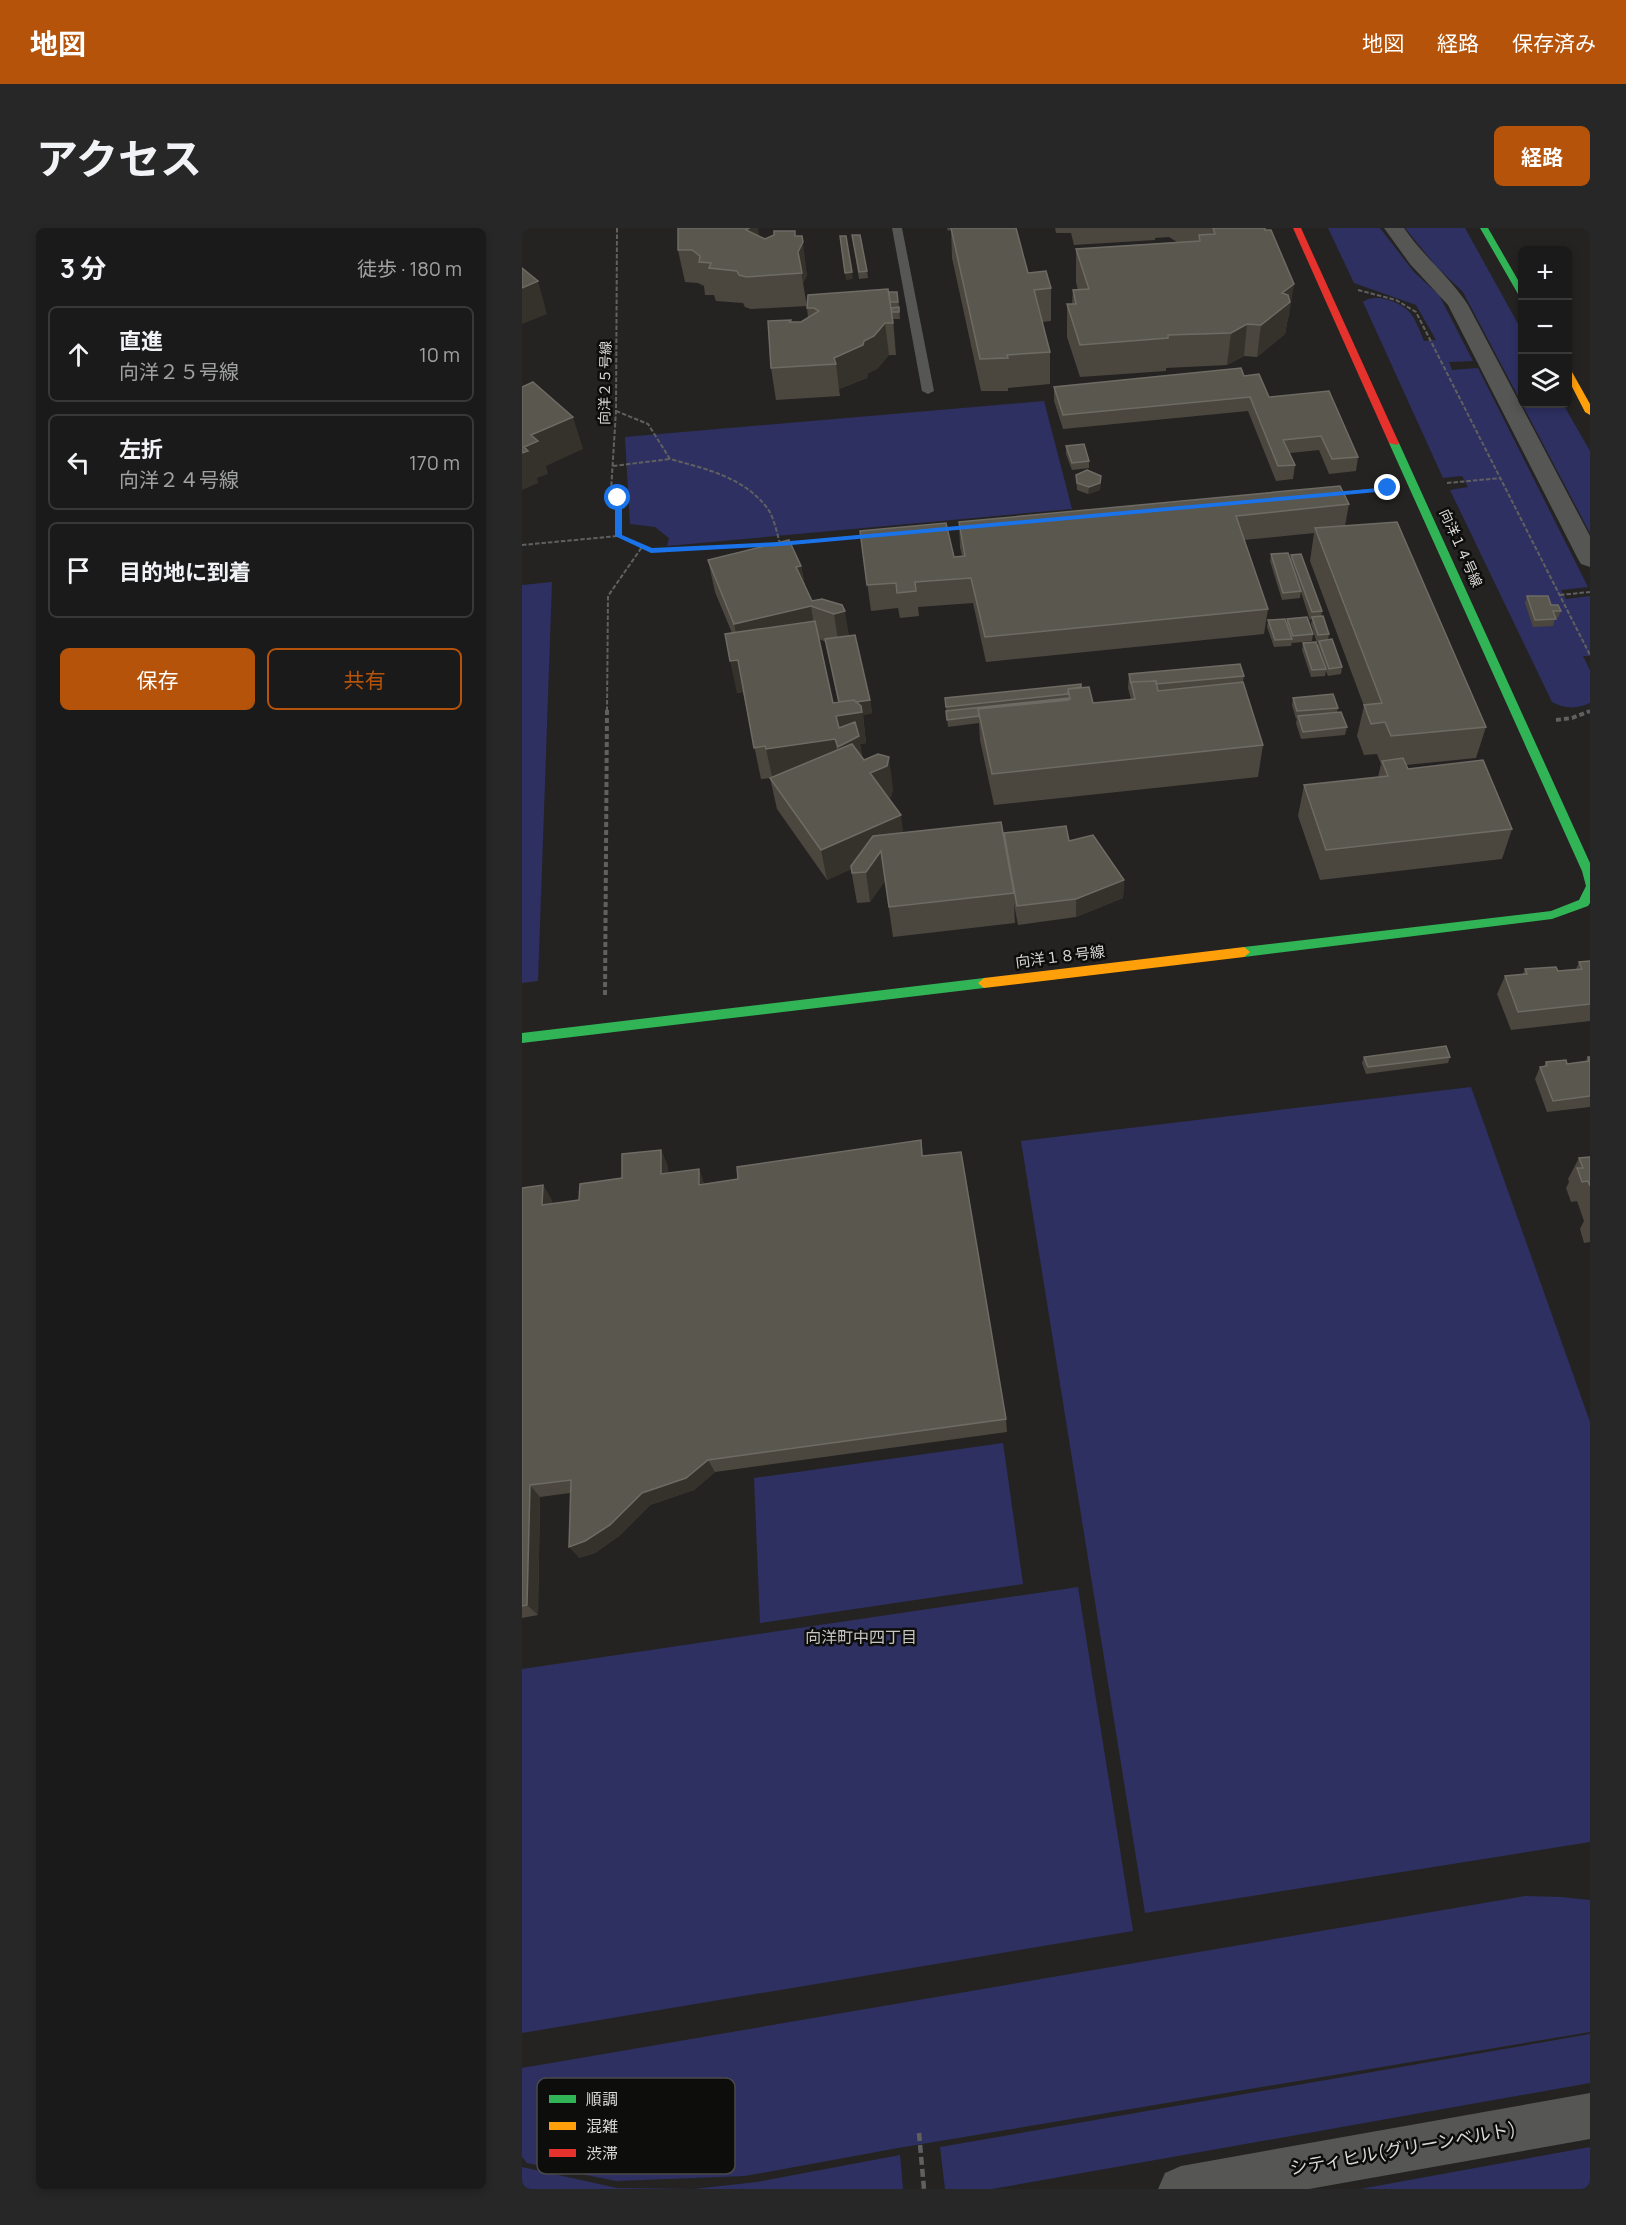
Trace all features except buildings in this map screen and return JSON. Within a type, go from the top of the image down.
[{"type":"street","name":"向洋１４号線","points":[[1297,228],[1588,871],[1590,883]]},
{"type":"street","points":[[1395,228],[1425,269],[1450,291],[1590,559]]},
{"type":"street","points":[[1484,228],[1518,287]]},
{"type":"street","points":[[1572,379],[1590,412]]},
{"type":"street","name":"向洋１８号線","points":[[522,1038],[1552,915],[1584,903],[1590,888]]},
{"type":"street","name":"シティヒル(グリーンベルト)","points":[[1181,2189],[1590,2116]]},
{"type":"lane","points":[[897,228],[928,391]]},
{"type":"path","name":"向洋２５号線","points":[[617,228],[616,411],[611,491],[618,498],[618,536]]},
{"type":"path","points":[[1357,290],[1380,294],[1407,304],[1416,312],[1590,656]]},
{"type":"path","points":[[616,411],[648,424],[670,459]]},
{"type":"path","points":[[613,466],[670,459],[721,474],[746,488],[769,510],[780,544]]},
{"type":"path","points":[[1438,484],[1501,478]]},
{"type":"path","points":[[1340,493],[1388,488]]},
{"type":"path","points":[[934,530],[970,527]]},
{"type":"path","points":[[522,545],[618,536],[651,550],[780,544],[875,535]]},
{"type":"path","points":[[605,995],[608,596],[642,547]]},
{"type":"path","points":[[1560,595],[1590,592]]},
{"type":"path","points":[[1549,721],[1572,718],[1590,711]]},
{"type":"path","points":[[919,2133],[924,2189]]},
{"type":"shaded area","points":[[1328,228],[1380,228],[1414,272],[1439,295],[1473,361],[1449,362],[1452,370],[1478,368],[1588,587],[1561,590],[1566,599],[1590,596],[1590,656],[1583,656],[1590,670],[1590,703],[1571,707],[1552,702],[1450,490],[1468,487],[1462,476],[1443,478],[1363,302],[1368,299],[1381,298],[1395,302],[1413,317],[1424,341],[1436,340],[1416,305],[1354,283]]},
{"type":"shaded area","points":[[1405,228],[1465,228],[1518,324],[1518,396],[1463,292],[1436,266]]},
{"type":"shaded area","points":[[1044,401],[1072,509],[667,546],[669,538],[655,527],[630,524],[625,437]]},
{"type":"shaded area","points":[[1524,408],[1565,408],[1590,451],[1590,533]]},
{"type":"shaded area","points":[[552,582],[538,981],[522,983],[522,585]]},
{"type":"shaded area","points":[[1471,1087],[1590,1422],[1590,1842],[1145,1913],[1021,1141]]},
{"type":"shaded area","points":[[1003,1443],[1023,1584],[760,1623],[754,1478]]},
{"type":"shaded area","points":[[1078,1587],[1133,1931],[522,2033],[522,1669]]},
{"type":"shaded area","points":[[1525,1896],[1590,1900],[1590,2032],[898,2148],[745,2176],[616,2181],[581,2174],[735,2174],[735,2078],[537,2078],[537,2165],[527,2163],[522,2157],[522,2068]]},
{"type":"shaded area","points":[[1590,2034],[1590,2083],[992,2189],[945,2189],[940,2147]]},
{"type":"shaded area","points":[[1590,2147],[1590,2189],[1360,2189]]},
{"type":"shaded area","points":[[900,2155],[903,2189],[694,2189],[757,2182]]},
{"type":"shaded area","points":[[522,2167],[537,2170],[537,2174],[554,2174],[617,2188],[694,2189],[522,2189]]},
{"type":"traffic: fast","points":[[1484,228],[1518,287]]},
{"type":"traffic: fast","points":[[1394,443],[1588,871],[1590,883]]},
{"type":"traffic: fast","points":[[1244,952],[1552,915],[1584,903],[1590,889]]},
{"type":"traffic: fast","points":[[522,1038],[984,983]]},
{"type":"traffic: slow","points":[[1572,379],[1590,412]]},
{"type":"traffic: slow","points":[[984,983],[1244,952]]},
{"type":"traffic: jam","points":[[1297,228],[1394,443]]},
{"type":"district","name":"向洋町中四丁目","points":[[861,1637]]},
{"type":"route","points":[[618,498],[618,536],[651,550],[780,544],[1388,488]]}]
